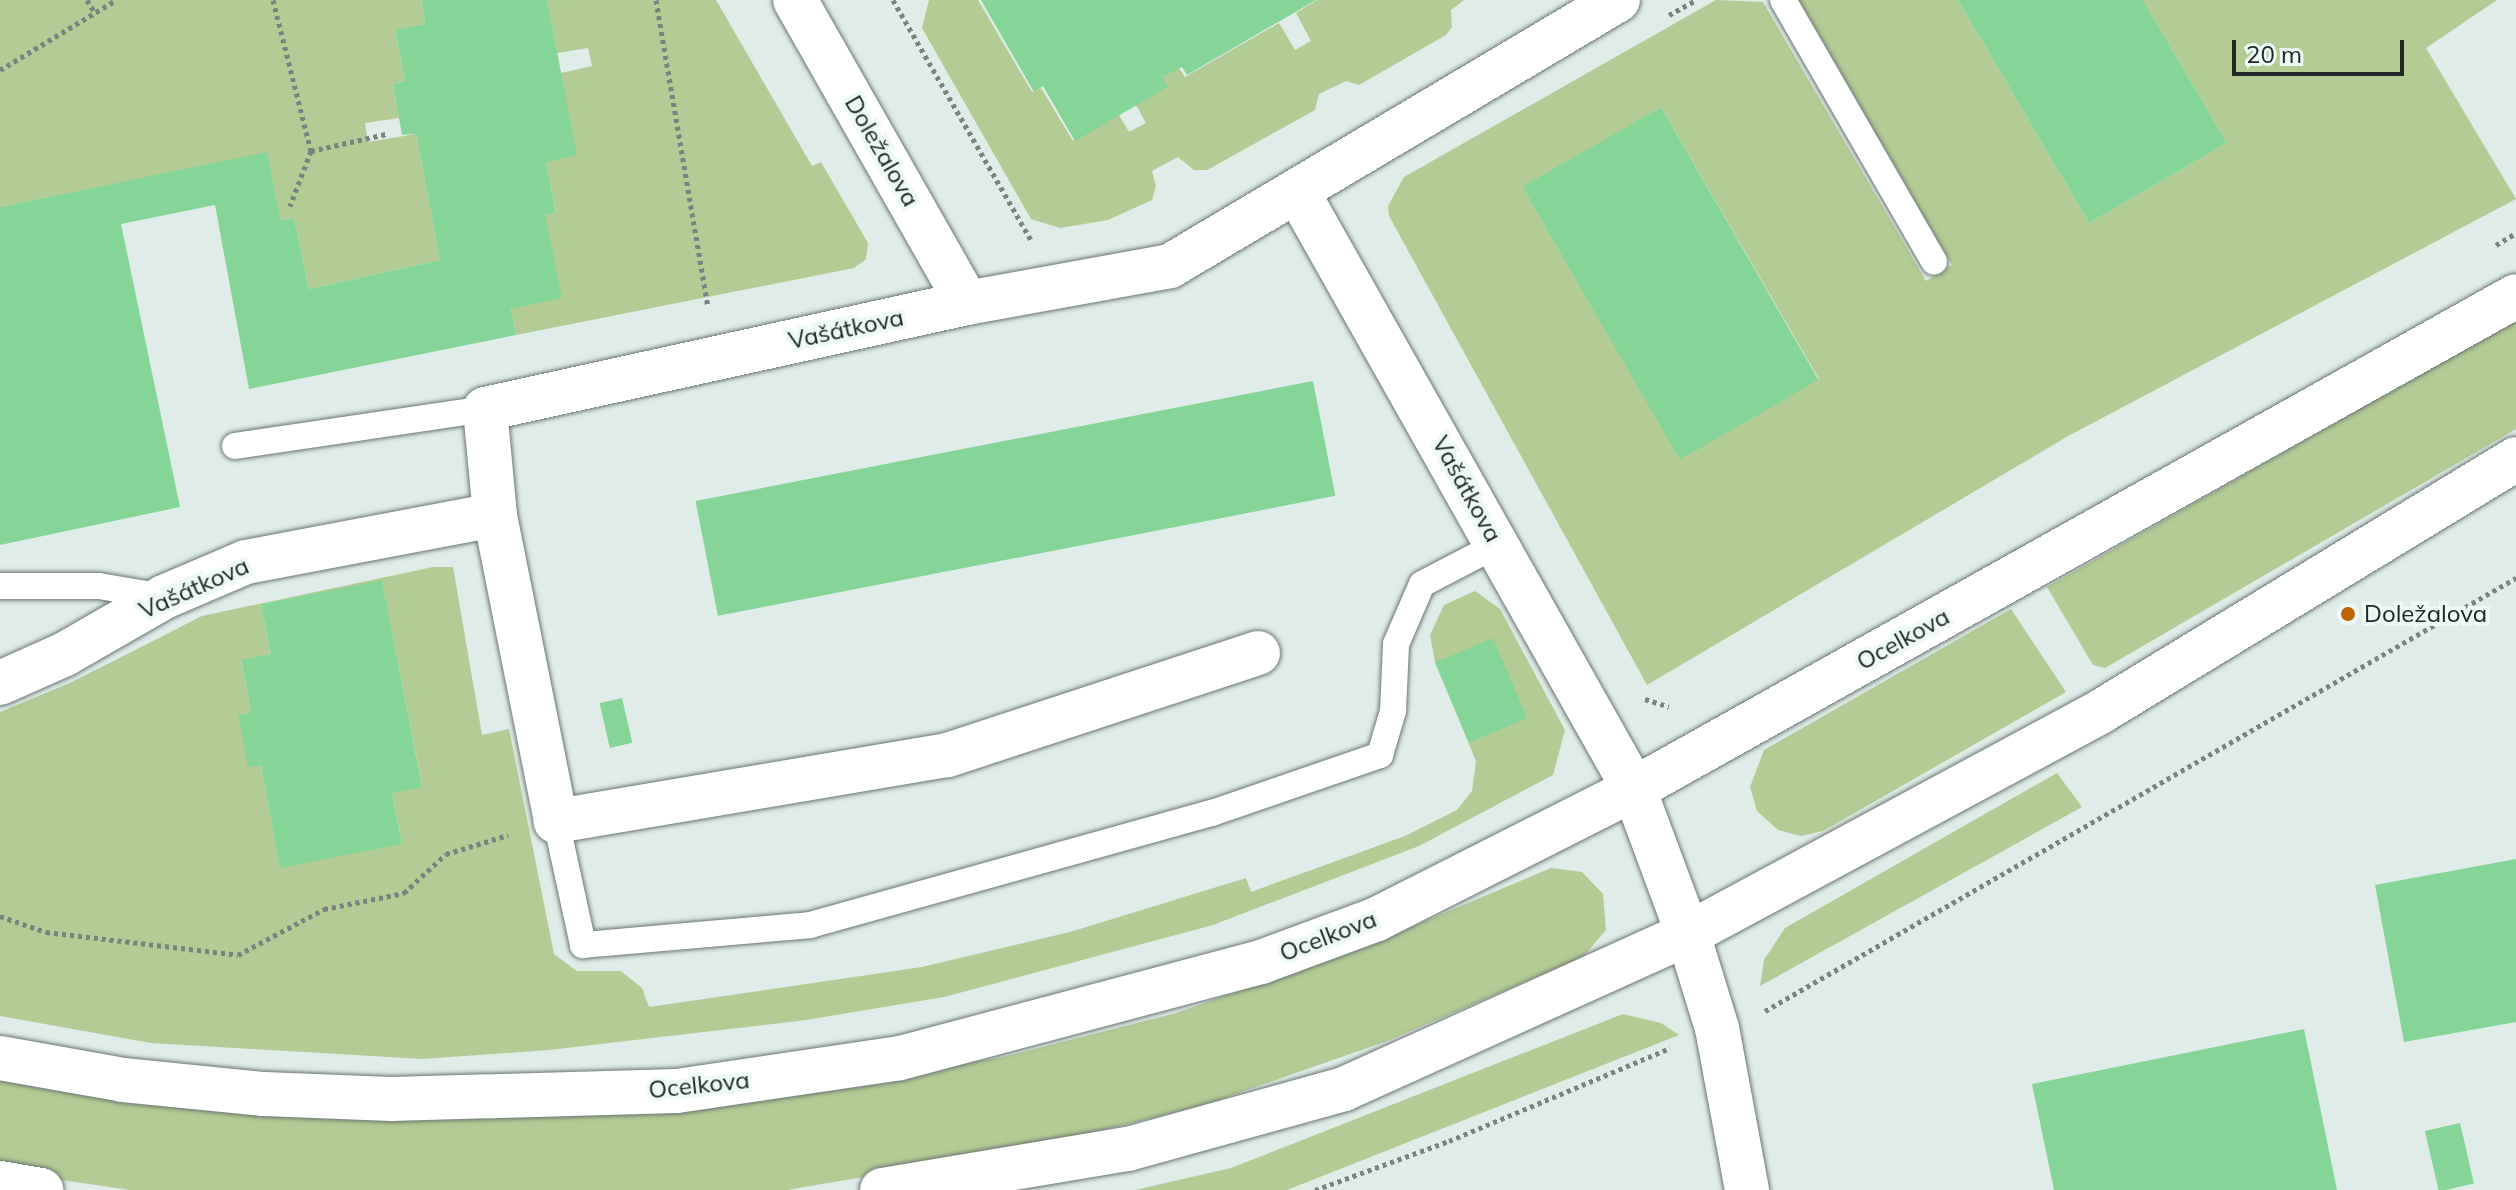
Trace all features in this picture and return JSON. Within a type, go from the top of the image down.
[{"type":"street","name":"Doležalova","points":[[795,0],[967,303]]},
{"type":"street","name":"Vašátkova","points":[[485,409],[967,303],[1170,266],[1618,0]]},
{"type":"street","name":"Vašátkova","points":[[1297,191],[1499,544],[1634,789],[1688,934],[1717,1028],[1747,1190]]},
{"type":"street","name":"Ocelkova","points":[[0,1058],[123,1080],[264,1094],[391,1099],[677,1091],[900,1058],[1138,997],[1319,941],[1377,919],[1634,789],[2516,296]]},
{"type":"street","points":[[485,409],[495,515],[556,821],[947,755],[1258,653]]},
{"type":"street","points":[[882,1190],[1128,1149],[1344,1089],[1688,934],[2100,712],[2516,459]]},
{"type":"street","name":"Vašátkova","points":[[0,683],[65,654],[164,597],[246,562],[495,515]]},
{"type":"street","points":[[0,1183],[41,1190]]},
{"type":"lane","points":[[1783,0],[1934,262]]},
{"type":"lane","points":[[235,446],[485,409]]},
{"type":"lane","points":[[556,821],[583,945],[810,925],[1212,813],[1380,755],[1393,711],[1396,644],[1422,584],[1499,544]]},
{"type":"lane","points":[[0,586],[99,586],[164,597]]},
{"type":"path","points":[[87,0],[95,13]]},
{"type":"path","points":[[0,70],[116,0]]},
{"type":"path","points":[[273,0],[311,151],[290,206]]},
{"type":"path","points":[[656,0],[716,358]]},
{"type":"path","points":[[893,0],[1031,241],[944,261]]},
{"type":"path","points":[[311,151],[386,134]]},
{"type":"path","points":[[1315,1190],[1449,1141],[1717,1028],[1765,1011],[2516,578]]},
{"type":"path","points":[[1637,695],[1660,707],[1674,707]]},
{"type":"path","points":[[0,916],[46,932],[238,955],[324,909],[404,893],[446,854],[556,821]]},
{"type":"green space","points":[[0,0],[421,0],[425,24],[395,31],[405,81],[393,84],[399,118],[365,123],[368,142],[416,134],[440,260],[309,289],[294,218],[281,220],[267,153],[0,207]]},
{"type":"green space","points":[[547,0],[716,0],[812,166],[821,162],[868,243],[866,259],[854,268],[516,335],[511,309],[545,215],[556,211],[546,162],[561,73],[592,66],[588,48],[557,53]]},
{"type":"green space","points":[[929,0],[978,0],[1032,92],[1041,88],[1073,141],[1119,115],[1129,132],[1146,123],[1136,105],[1162,77],[1179,68],[1185,77],[1279,23],[1295,50],[1311,41],[1296,13],[1317,0],[1464,0],[1451,10],[1452,27],[1446,35],[1359,85],[1346,81],[1319,94],[1315,110],[1207,170],[1194,170],[1178,157],[1152,171],[1156,186],[1152,200],[1108,220],[1060,228],[1031,219],[922,28]]},
{"type":"green space","points":[[1716,0],[1763,2],[1926,281],[1952,265],[1799,0],[1958,0],[2089,223],[2227,143],[2143,0],[2497,0],[2426,48],[2516,199],[2070,435],[1647,685],[1389,216],[1388,206],[1404,177]],"holes":[[[1661,107],[1819,379],[1681,458],[1523,188]]]},
{"type":"green space","points":[[2516,320],[2516,429],[2105,668],[2093,665],[2047,587]]},
{"type":"green space","points":[[433,567],[453,567],[482,735],[509,729],[554,954],[577,971],[621,971],[642,988],[649,1007],[922,967],[1070,932],[1246,878],[1251,892],[1405,836],[1457,810],[1472,791],[1476,761],[1435,662],[1430,635],[1444,605],[1475,591],[1500,609],[1565,730],[1553,775],[1419,846],[1213,925],[944,997],[806,1020],[549,1050],[422,1059],[151,1043],[0,1016],[0,712],[70,683],[202,616]],"holes":[[[382,581],[422,786],[392,793],[402,843],[280,867],[261,765],[238,715],[251,712],[241,661],[271,654],[261,604]]]},
{"type":"green space","points":[[2011,609],[2066,692],[1823,831],[1801,836],[1778,830],[1757,811],[1750,787],[1764,750]]},
{"type":"green space","points":[[2057,773],[2082,807],[1760,986],[1764,960],[1785,928]]},
{"type":"green space","points":[[1551,868],[1582,872],[1603,894],[1606,930],[1583,957],[1387,1041],[1204,1105],[1023,1150],[787,1190],[130,1190],[0,1171],[0,1074],[756,1098],[1003,1057],[1176,1013],[1352,952]]},
{"type":"green space","points":[[1623,1014],[1661,1023],[1679,1035],[1287,1190],[1135,1190],[1231,1168]]},
{"type":"building","points":[[421,0],[547,0],[577,155],[546,162],[556,212],[545,215],[562,298],[511,309],[516,335],[249,389],[215,205],[121,224],[180,507],[0,545],[0,207],[267,152],[281,220],[294,218],[309,289],[440,260],[416,134],[402,135],[393,84],[405,81],[395,30],[425,24]]},
{"type":"building","points":[[981,0],[1316,0],[1187,75],[1182,67],[1162,77],[1168,87],[1075,141],[1043,86],[1034,92]]},
{"type":"building","points":[[1958,0],[2143,0],[2227,143],[2089,223]]},
{"type":"building","points":[[1661,107],[1818,380],[1680,460],[1522,187]]},
{"type":"building","points":[[1313,381],[1335,496],[718,616],[696,501]]},
{"type":"building","points":[[382,580],[422,787],[392,793],[402,844],[280,868],[261,765],[248,767],[238,715],[251,712],[241,660],[271,654],[261,604]]},
{"type":"building","points":[[1493,638],[1527,718],[1469,743],[1435,663]]},
{"type":"building","points":[[622,698],[632,743],[610,748],[600,703]]},
{"type":"building","points":[[2516,859],[2516,1022],[2404,1042],[2375,885]]},
{"type":"building","points":[[2304,1029],[2337,1190],[2054,1190],[2032,1084]]},
{"type":"building","points":[[2460,1123],[2474,1183],[2439,1190],[2425,1131]]},
{"type":"place","name":"Doležalova","points":[[2348,614]]}]
